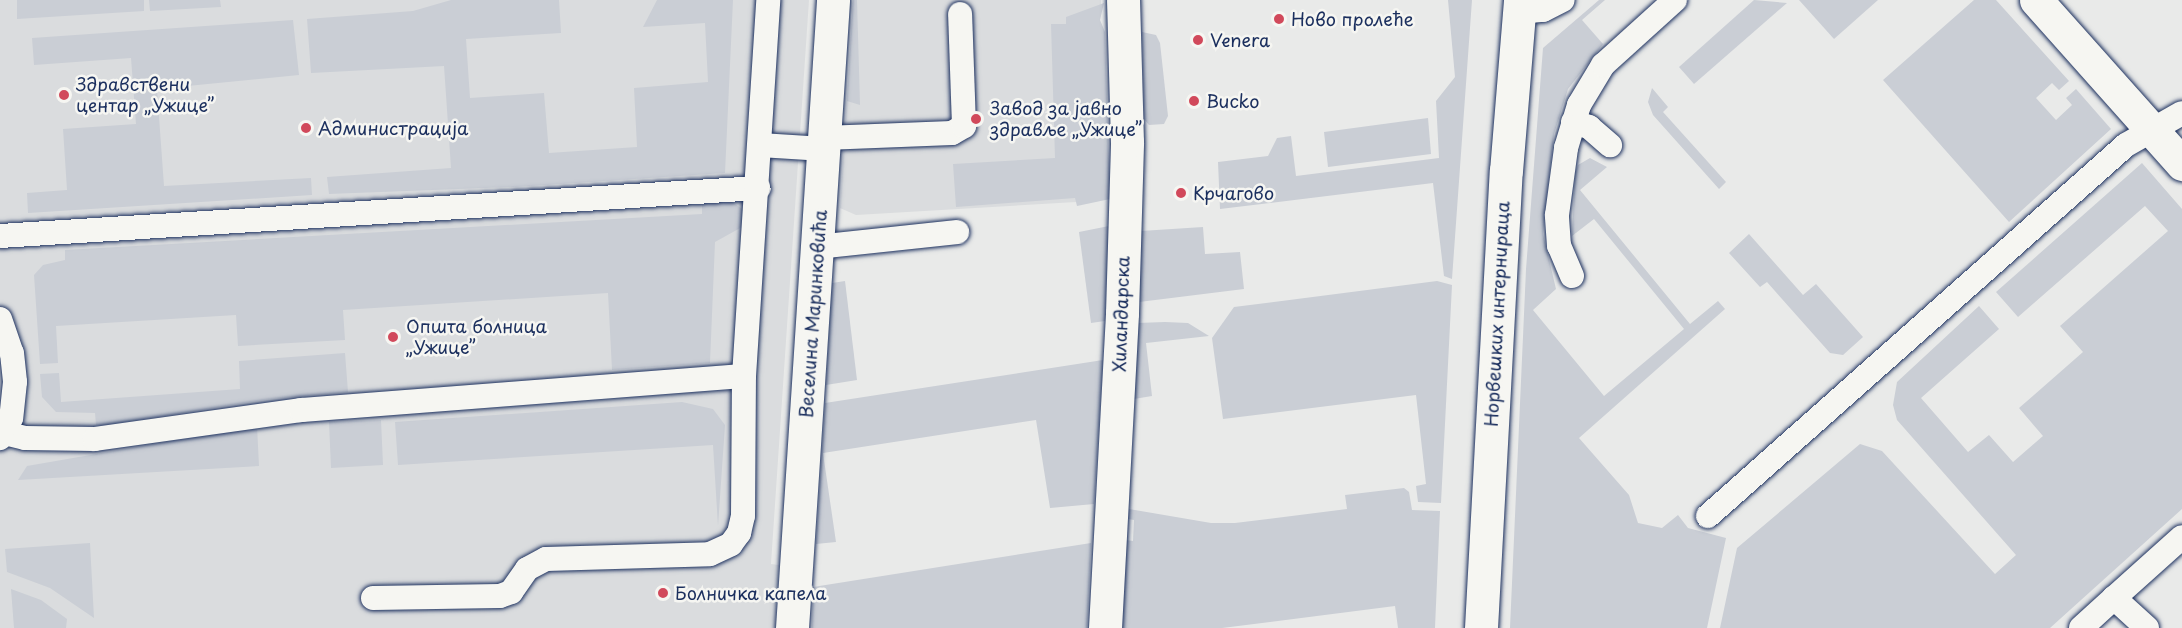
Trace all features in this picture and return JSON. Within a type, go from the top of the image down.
[{"type":"street","name":"Веселина Маринковића","points":[[792,628],[833,0]]},
{"type":"street","name":"Хиландарска","points":[[1104,628],[1122,313],[1127,142],[1123,0]]},
{"type":"street","points":[[2036,0],[2182,164]]},
{"type":"street","name":"Норвешких интернираца","points":[[1481,628],[1505,183],[1520,6]]},
{"type":"lane","points":[[373,598],[500,596],[511,592],[527,569],[546,559],[710,554],[730,544],[739,533],[743,516],[744,376],[758,188],[768,0]]},
{"type":"lane","points":[[1520,6],[1543,10],[1563,0]]},
{"type":"lane","points":[[1572,276],[1557,234],[1562,168],[1573,122],[1603,65],[1675,0]]},
{"type":"lane","points":[[760,145],[824,143],[952,133],[964,126],[960,14]]},
{"type":"lane","points":[[1708,516],[2126,145],[2182,113]]},
{"type":"lane","points":[[1573,122],[1589,127],[1610,145]]},
{"type":"lane","points":[[0,236],[758,188]]},
{"type":"lane","points":[[817,247],[957,232]]},
{"type":"lane","points":[[0,319],[12,353],[15,382],[11,418],[2,435],[36,438],[95,439],[301,410],[744,376]]},
{"type":"lane","points":[[2080,628],[2182,537]]},
{"type":"lane","points":[[2114,598],[2146,628]]},
{"type":"shaded area","name":"Општа болница „Ужице”","points":[[0,0],[809,0],[771,564],[779,565],[775,628],[0,628]]},
{"type":"shaded area","points":[[17,0],[144,0],[144,11],[17,19]]},
{"type":"shaded area","points":[[149,0],[220,0],[221,7],[150,11]]},
{"type":"shaded area","points":[[451,0],[559,0],[561,33],[466,39],[470,98],[544,93],[549,153],[637,147],[634,88],[708,82],[705,23],[643,27],[657,0],[733,0],[725,173],[513,187],[329,194],[327,177],[451,168],[444,66],[311,73],[307,19],[413,11]]},
{"type":"shaded area","name":"Завод за јавно здравље „Ужице”","points":[[853,0],[1101,0],[1101,12],[1097,19],[1107,197],[1076,202],[856,215],[840,208]]},
{"type":"shaded area","points":[[853,0],[857,0],[860,105],[847,101]]},
{"type":"shaded area","points":[[1448,0],[1472,0],[1452,279],[1444,276],[1433,183],[1220,209],[1218,162],[1268,156],[1277,138],[1291,136],[1296,176],[1439,158],[1436,101],[1455,77]]},
{"type":"shaded area","points":[[1599,0],[1605,0],[1582,20],[1603,44],[1568,89],[1554,134],[1543,234],[1556,289],[1533,310],[1604,396],[1684,329],[1594,219],[1572,236],[1575,173],[1578,165],[1590,158],[1607,167],[1580,190],[1690,324],[1718,301],[1725,309],[1579,438],[1629,495],[1638,523],[1662,528],[1678,515],[1688,528],[1726,538],[1707,628],[1510,628],[1526,269],[1543,48]]},
{"type":"shaded area","points":[[1754,0],[1787,3],[1694,84],[1679,67]]},
{"type":"shaded area","points":[[1799,0],[1878,0],[1834,39]]},
{"type":"shaded area","points":[[1974,0],[1996,0],[2069,81],[2059,90],[2052,83],[2036,98],[2056,120],[2072,105],[2066,98],[2076,89],[2111,129],[2009,222],[1883,80]]},
{"type":"shaded area","points":[[1104,3],[1100,20],[1105,32],[1110,199],[1077,206],[1075,198],[956,207],[953,164],[1055,158],[1051,24],[1066,24],[1066,17]]},
{"type":"shaded area","points":[[293,20],[299,75],[157,89],[164,186],[311,178],[312,195],[28,213],[27,193],[67,190],[63,129],[136,124],[131,58],[34,65],[32,38]]},
{"type":"shaded area","points":[[1142,32],[1156,35],[1160,43],[1168,116],[1164,124],[1149,125],[1144,119]]},
{"type":"shaded area","points":[[1652,88],[1668,107],[1663,112],[1726,182],[1719,189],[1653,115],[1648,102]]},
{"type":"shaded area","points":[[1428,118],[1431,154],[1328,167],[1324,132]]},
{"type":"shaded area","points":[[2142,163],[2182,209],[2182,509],[2050,628],[1720,628],[1737,548],[1860,444],[1882,451],[1995,574],[2016,555],[1897,420],[1893,405],[1897,382],[1979,306],[1999,329],[1921,398],[1968,452],[1989,435],[2013,462],[2043,436],[2019,408],[2083,352],[2060,326],[2168,231],[2145,206],[2018,317],[1996,292]]},
{"type":"shaded area","points":[[702,201],[732,202],[745,211],[742,227],[715,242],[710,363],[612,370],[608,293],[343,310],[345,340],[238,346],[236,315],[56,326],[58,363],[40,364],[34,275],[43,265],[65,260],[65,250],[702,214]]},
{"type":"shaded area","points":[[1109,226],[1105,321],[1091,323],[1079,232]]},
{"type":"shaded area","points":[[1203,227],[1205,254],[1240,252],[1244,289],[1139,302],[1141,231]]},
{"type":"shaded area","points":[[1749,234],[1803,295],[1816,284],[1863,337],[1843,355],[1830,353],[1767,282],[1760,287],[1729,253]]},
{"type":"shaded area","points":[[845,281],[857,380],[826,385],[832,283]]},
{"type":"shaded area","points":[[1437,281],[1452,285],[1441,503],[1418,502],[1416,486],[1426,484],[1416,395],[1223,419],[1212,338],[1234,307]]},
{"type":"shaded area","points":[[1137,323],[1188,323],[1209,336],[1146,343],[1152,396],[1134,399]]},
{"type":"shaded area","points":[[345,353],[348,392],[269,399],[107,425],[96,425],[95,413],[56,412],[42,397],[40,374],[59,373],[61,402],[240,389],[239,361]]},
{"type":"shaded area","points":[[1103,360],[1094,504],[1050,508],[1036,420],[823,453],[836,542],[816,544],[825,403]]},
{"type":"shaded area","points":[[682,402],[713,409],[725,425],[718,526],[713,445],[398,465],[395,422]]},
{"type":"shaded area","points":[[381,420],[383,465],[331,468],[329,422]]},
{"type":"shaded area","points":[[257,426],[259,466],[18,480],[27,466]]},
{"type":"shaded area","points":[[1404,488],[1409,492],[1412,510],[1440,511],[1435,628],[1398,628],[1395,606],[1222,628],[1121,628],[1126,540],[1133,541],[1134,520],[1128,519],[1129,509],[1211,523],[1235,523],[1347,509],[1345,495]]},
{"type":"shaded area","points":[[90,543],[94,618],[50,588],[7,572],[5,549]]},
{"type":"shaded area","points":[[1091,543],[1087,628],[812,628],[813,587]]},
{"type":"shaded area","points":[[11,589],[41,600],[67,619],[66,628],[14,628]]},
{"type":"place","name":"Ново пролеће","points":[[1279,19]]},
{"type":"place","name":"Venera","points":[[1198,40]]},
{"type":"place","name":"Здравствени центар „Ужице”","points":[[64,95]]},
{"type":"place","name":"Bucko","points":[[1194,101]]},
{"type":"place","name":"Завод за јавно здравље „Ужице”","points":[[976,119]]},
{"type":"place","name":"Администрација","points":[[306,128]]},
{"type":"place","name":"Крчагово","points":[[1181,193]]},
{"type":"place","name":"Општа болница „Ужице”","points":[[393,337]]},
{"type":"place","name":"Болничка капела","points":[[663,593]]}]
